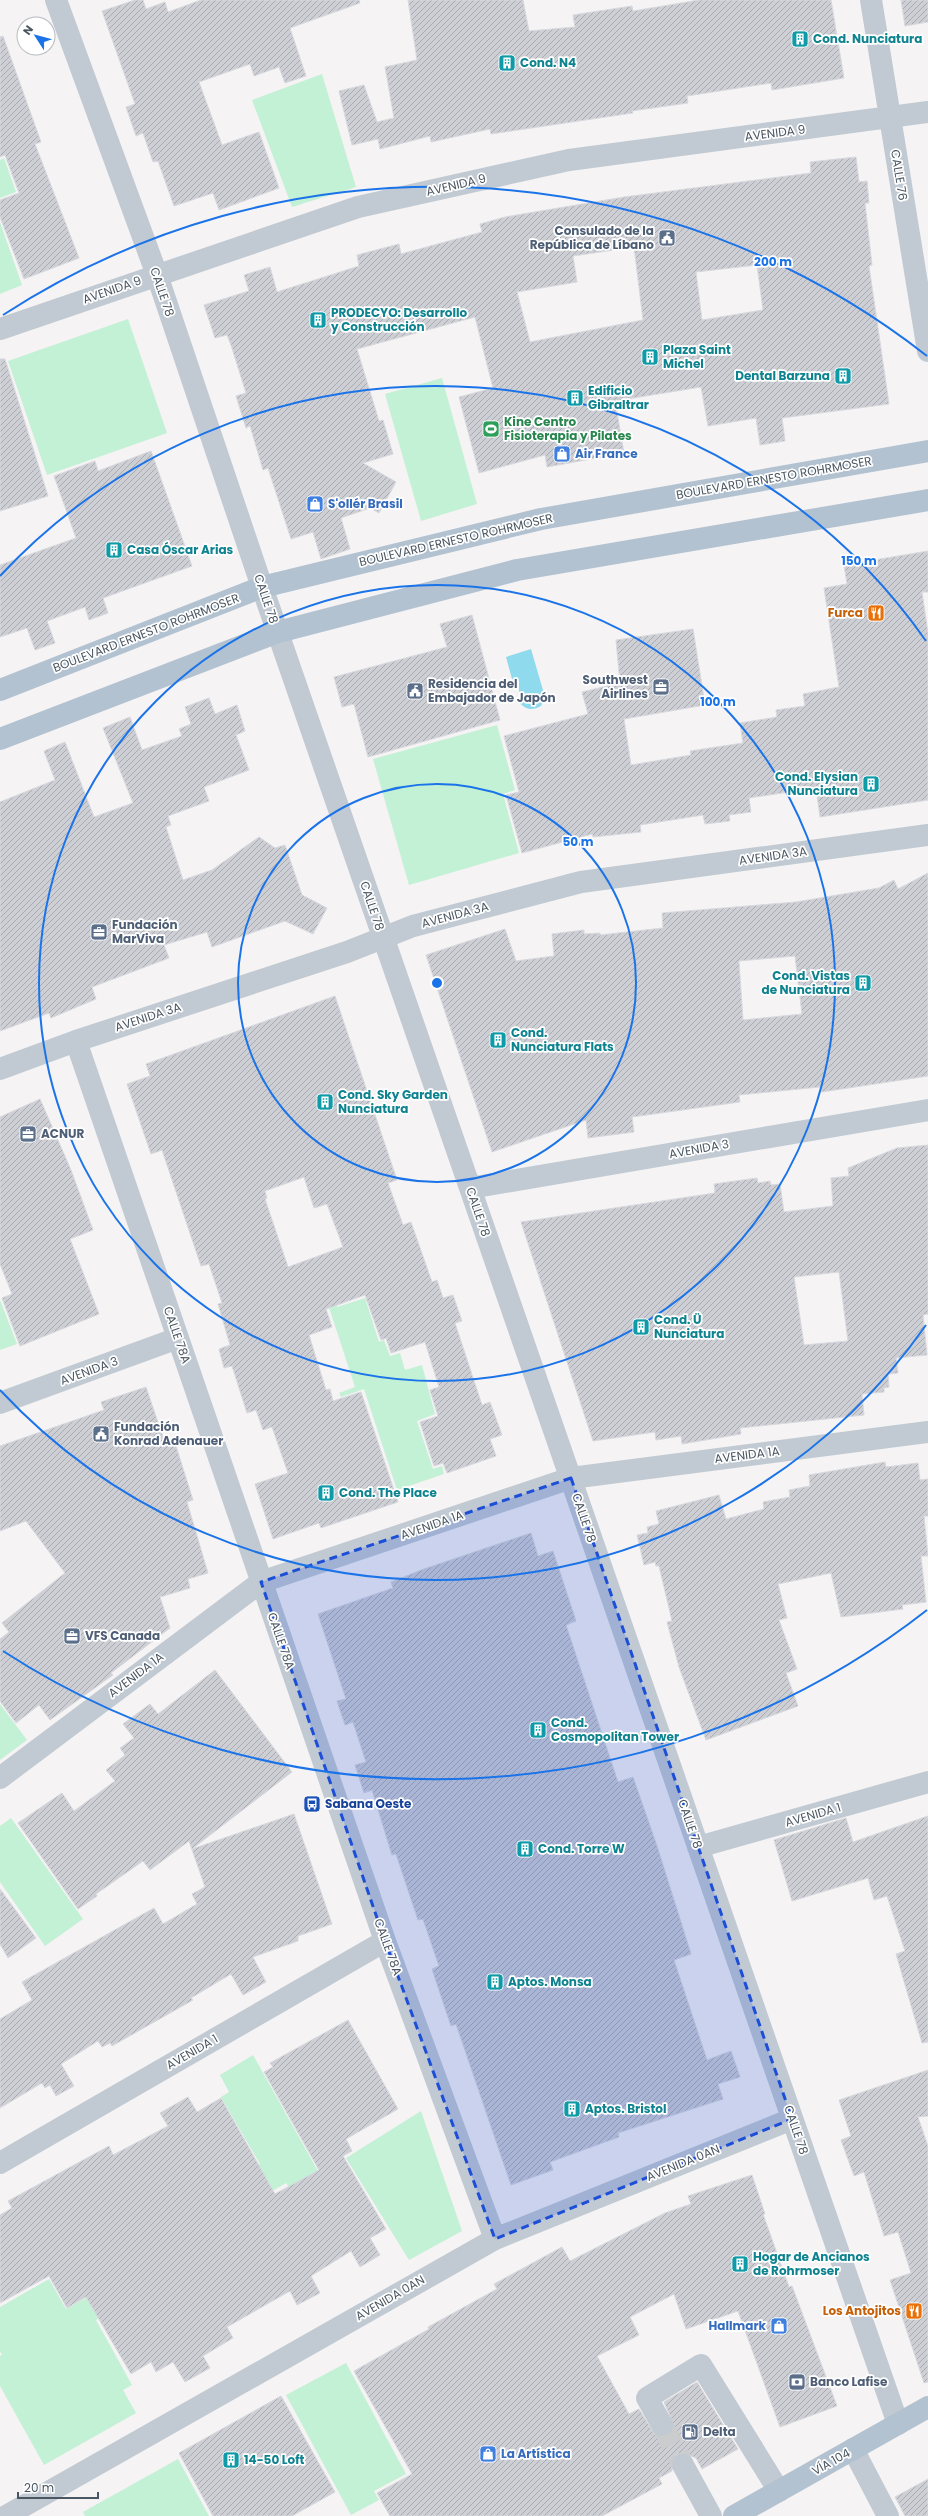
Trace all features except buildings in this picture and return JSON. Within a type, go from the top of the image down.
[{"type":"main road","name":"BOULEVARD ERNESTO ROHRMOSER","points":[[0,690],[262,587],[541,519],[928,451]]},
{"type":"main road","points":[[0,739],[278,632],[517,570],[928,500]]},
{"type":"main road","name":"VÍA 104","points":[[734,2516],[928,2407]]},
{"type":"street","name":"CALLE 78","points":[[56,0],[157,275],[262,587],[383,938],[898,2424]]},
{"type":"street","name":"CALLE 76","points":[[871,0],[928,350]]},
{"type":"street","name":"AVENIDA 9","points":[[0,328],[358,207],[569,160],[928,112]]},
{"type":"street","name":"AVENIDA 3A","points":[[0,1069],[76,1041],[347,952],[413,926],[581,882],[928,835]]},
{"type":"street","name":"CALLE 78A","points":[[76,1041],[385,1941],[495,2239]]},
{"type":"street","name":"AVENIDA 3","points":[[470,1188],[928,1110]]},
{"type":"street","name":"AVENIDA 3","points":[[0,1403],[178,1338]]},
{"type":"street","name":"AVENIDA 1A","points":[[0,1778],[261,1582],[571,1478],[928,1432]]},
{"type":"street","name":"AVENIDA 1","points":[[698,1847],[928,1782]]},
{"type":"street","name":"AVENIDA 1","points":[[0,2163],[385,1941]]},
{"type":"street","name":"AVENIDA 0AN","points":[[6,2516],[495,2239],[792,2119]]},
{"type":"street","points":[[662,2425],[648,2398],[701,2365],[779,2491]]},
{"type":"street","points":[[853,2449],[888,2516]]},
{"type":"street","points":[[683,2465],[711,2516]]},
{"type":"highlighted area","points":[[571,1478],[792,2119],[495,2239],[385,1941],[261,1582]]},
{"type":"green space","points":[[322,74],[356,187],[292,207],[252,100]]},
{"type":"green space","points":[[4,158],[16,192],[0,198],[0,160]]},
{"type":"green space","points":[[0,222],[22,285],[0,294]]},
{"type":"green space","points":[[128,319],[167,433],[47,475],[8,361]]},
{"type":"green space","points":[[442,378],[477,504],[421,521],[385,394]]},
{"type":"green space","points":[[497,725],[515,790],[503,794],[519,853],[409,885],[373,759]]},
{"type":"green space","points":[[331,1287],[337,1307],[365,1298],[379,1342],[384,1340],[390,1356],[400,1353],[405,1370],[422,1365],[435,1414],[417,1421],[433,1469],[442,1466],[444,1474],[397,1490],[364,1389],[341,1397],[339,1393],[355,1387],[323,1289]]},
{"type":"green space","points":[[0,1300],[17,1344],[0,1350]]},
{"type":"green space","points":[[0,1704],[27,1740],[0,1760]]},
{"type":"green space","points":[[11,1818],[83,1919],[45,1946],[0,1882],[0,1826]]},
{"type":"green space","points":[[253,2055],[319,2173],[290,2189],[286,2183],[226,2218],[212,2192],[260,2164],[221,2097],[229,2092],[220,2075]]},
{"type":"green space","points":[[421,2111],[462,2231],[409,2260],[346,2158]]},
{"type":"green space","points":[[128,2275],[139,2295],[96,2320],[132,2385],[123,2390],[136,2413],[44,2465],[0,2386],[0,2356],[2,2355],[0,2351],[0,2307],[49,2279],[66,2309]]},
{"type":"green space","points":[[346,2363],[406,2474],[374,2491],[379,2500],[351,2515],[286,2395]]},
{"type":"green space","points":[[178,2459],[209,2516],[85,2516],[83,2512]]},
{"type":"water","points":[[531,649],[545,697],[541,706],[535,709],[526,708],[519,702],[519,681],[512,679],[506,657]]},
{"type":"tunnel","points":[[662,2425],[683,2465]]},
{"type":"place","name":"Cond. Nunciatura","points":[[800,39]]},
{"type":"place","name":"Cond. N4","points":[[507,63]]},
{"type":"place","name":"Consulado de la República de Líbano","points":[[667,238]]},
{"type":"place","name":"PRODECYO: Desarrollo y Construcción","points":[[318,320]]},
{"type":"place","name":"Plaza Saint Michel","points":[[650,357]]},
{"type":"place","name":"Dental Barzuna","points":[[843,376]]},
{"type":"place","name":"Edificio Gibraltrar","points":[[575,398]]},
{"type":"place","name":"Kine Centro Fisioterapia y Pilates","points":[[491,429]]},
{"type":"place","name":"Air France","points":[[562,454]]},
{"type":"place","name":"S'ollér Brasil","points":[[315,504]]},
{"type":"place","name":"Casa Óscar Arias","points":[[114,550]]},
{"type":"place","name":"Furca","points":[[876,613]]},
{"type":"place","name":"Southwest Airlines","points":[[661,687]]},
{"type":"place","name":"Residencia del Embajador de Japón","points":[[415,691]]},
{"type":"place","name":"Cond. Elysian Nunciatura","points":[[871,784]]},
{"type":"place","name":"Fundación MarViva","points":[[99,932]]},
{"type":"place","name":"Cond. Vistas de Nunciatura","points":[[863,983]]},
{"type":"place","name":"Cond. Nunciatura Flats","points":[[498,1040]]},
{"type":"place","name":"Cond. Sky Garden Nunciatura","points":[[325,1102]]},
{"type":"place","name":"ACNUR","points":[[28,1134]]},
{"type":"place","name":"Cond. Ü Nunciatura","points":[[641,1327]]},
{"type":"place","name":"Fundación Konrad Adenauer","points":[[101,1434]]},
{"type":"place","name":"Cond. The Place","points":[[326,1493]]},
{"type":"place","name":"VFS Canada","points":[[72,1636]]},
{"type":"place","name":"Cond. Cosmopolitan Tower","points":[[538,1730]]},
{"type":"place","name":"Sabana Oeste","points":[[312,1804]]},
{"type":"place","name":"Cond. Torre W","points":[[525,1849]]},
{"type":"place","name":"Aptos. Monsa","points":[[495,1982]]},
{"type":"place","name":"Aptos. Bristol","points":[[572,2109]]},
{"type":"place","name":"Hogar de Ancianos de Rohrmoser","points":[[740,2264]]},
{"type":"place","name":"Los Antojitos","points":[[914,2311]]},
{"type":"place","name":"Hallmark","points":[[779,2326]]},
{"type":"place","name":"Banco Lafise","points":[[797,2382]]},
{"type":"place","name":"Delta","points":[[690,2432]]},
{"type":"place","name":"La Artística","points":[[488,2454]]},
{"type":"place","name":"14-50 Loft","points":[[231,2460]]}]
